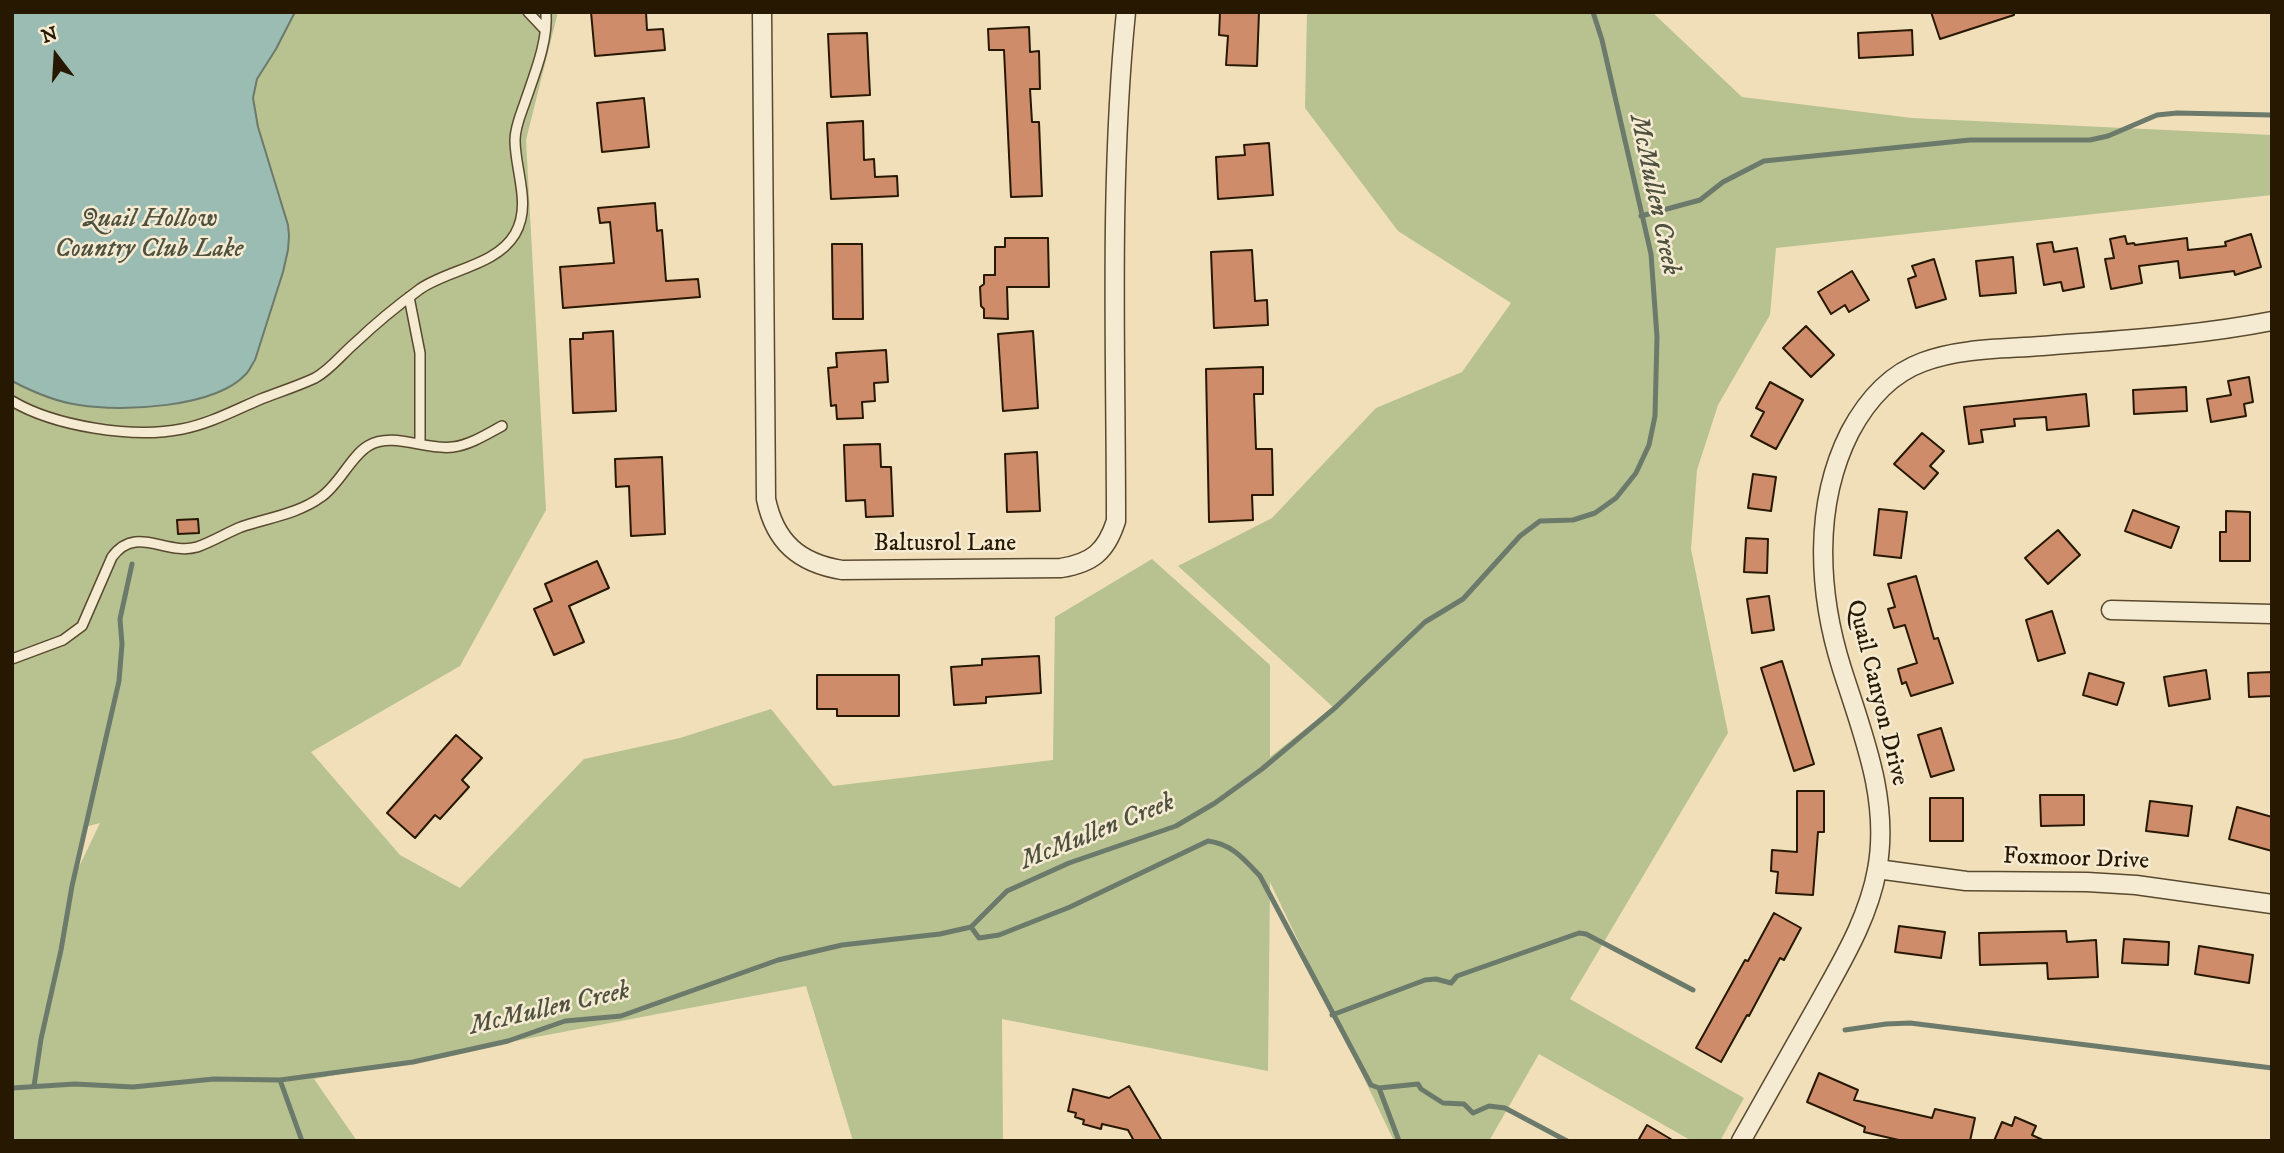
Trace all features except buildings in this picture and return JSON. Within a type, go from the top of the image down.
[{"type":"street","name":"Baltusrol Lane","points":[[762,12],[766,499],[769,516],[790,548],[823,567],[842,570],[1061,568],[1088,561],[1100,552],[1111,535],[1116,521],[1116,148],[1126,12]]},
{"type":"street","name":"Quail Canyon Drive","points":[[1747,1139],[1854,940],[1869,902],[1877,869],[1880,835],[1876,783],[1871,758],[1829,621],[1823,577],[1824,535],[1835,474],[1844,445],[1857,419],[1888,383],[1922,362],[1947,354],[2176,335],[2272,321]]},
{"type":"street","points":[[2111,610],[2272,614]]},
{"type":"street","name":"Foxmoor Drive","points":[[1877,869],[1966,881],[2136,885],[2272,904]]},
{"type":"lane","points":[[528,12],[545,30]]},
{"type":"lane","points":[[12,401],[29,411],[56,419],[117,431],[138,433],[184,429],[316,377],[410,298],[438,278],[479,262],[500,250],[515,235],[522,218],[523,201],[515,138],[540,55],[546,12]]},
{"type":"lane","points":[[410,298],[420,353],[420,444]]},
{"type":"lane","points":[[12,659],[63,640],[82,626],[112,557],[118,548],[125,544],[138,541],[184,549],[195,547],[223,534],[296,510],[323,497],[368,446],[387,441],[438,447],[461,446],[502,426]]},
{"type":"green space","points":[[12,12],[558,12],[526,140],[546,510],[460,666],[311,752],[400,855],[460,888],[584,759],[680,738],[771,709],[833,786],[1053,760],[1055,617],[1152,559],[1270,665],[1270,757],[1333,707],[1178,566],[1272,518],[1376,408],[1462,372],[1511,303],[1398,231],[1305,108],[1307,12],[1652,12],[1742,97],[1912,118],[2272,135],[2272,195],[1776,248],[1770,315],[1718,405],[1697,470],[1691,549],[1728,733],[1570,999],[1744,1098],[1720,1141],[1692,1141],[1539,1054],[1489,1141],[1394,1141],[1270,882],[1268,1071],[1002,1019],[1003,1141],[853,1141],[806,986],[314,1079],[357,1141],[12,1141]],"holes":[[[100,823],[75,874],[85,827]]]},
{"type":"water","name":"Quail Hollow Country Club Lake","points":[[12,12],[295,12],[257,79],[253,98],[258,127],[288,225],[288,250],[255,360],[246,374],[232,385],[191,401],[119,408],[62,401],[12,381]]},
{"type":"waterway","name":"McMullen Creek","points":[[12,1088],[75,1084],[133,1087],[214,1079],[280,1080],[413,1062],[508,1041],[565,1021],[621,1016],[778,960],[842,945],[940,934],[971,927],[1007,891],[1069,863],[1176,826],[1215,803],[1262,769],[1336,707],[1425,622],[1463,599],[1520,536],[1540,521],[1573,520],[1595,513],[1616,498],[1636,473],[1649,445],[1655,416],[1657,337],[1651,254],[1602,40],[1593,12]]},
{"type":"waterway","points":[[1641,216],[1700,200],[1723,182],[1764,161],[1970,140],[2090,140],[2108,136],[2157,115],[2177,113],[2272,115]]},
{"type":"waterway","points":[[34,1086],[72,886],[119,681],[122,644],[120,619],[132,564]]},
{"type":"waterway","points":[[971,927],[979,938],[999,935],[1070,907],[1208,841],[1224,845],[1237,853],[1260,876],[1371,1085],[1379,1088],[1418,1084],[1421,1089],[1443,1103],[1464,1104],[1473,1113],[1489,1106],[1505,1108],[1567,1141]]},
{"type":"waterway","points":[[1332,1015],[1425,980],[1436,979],[1451,983],[1457,976],[1579,933],[1586,934],[1693,990]]},
{"type":"waterway","points":[[1845,1030],[1910,1023],[2272,1068]]},
{"type":"waterway","points":[[280,1080],[302,1141]]},
{"type":"waterway","points":[[1379,1088],[1399,1141]]}]
